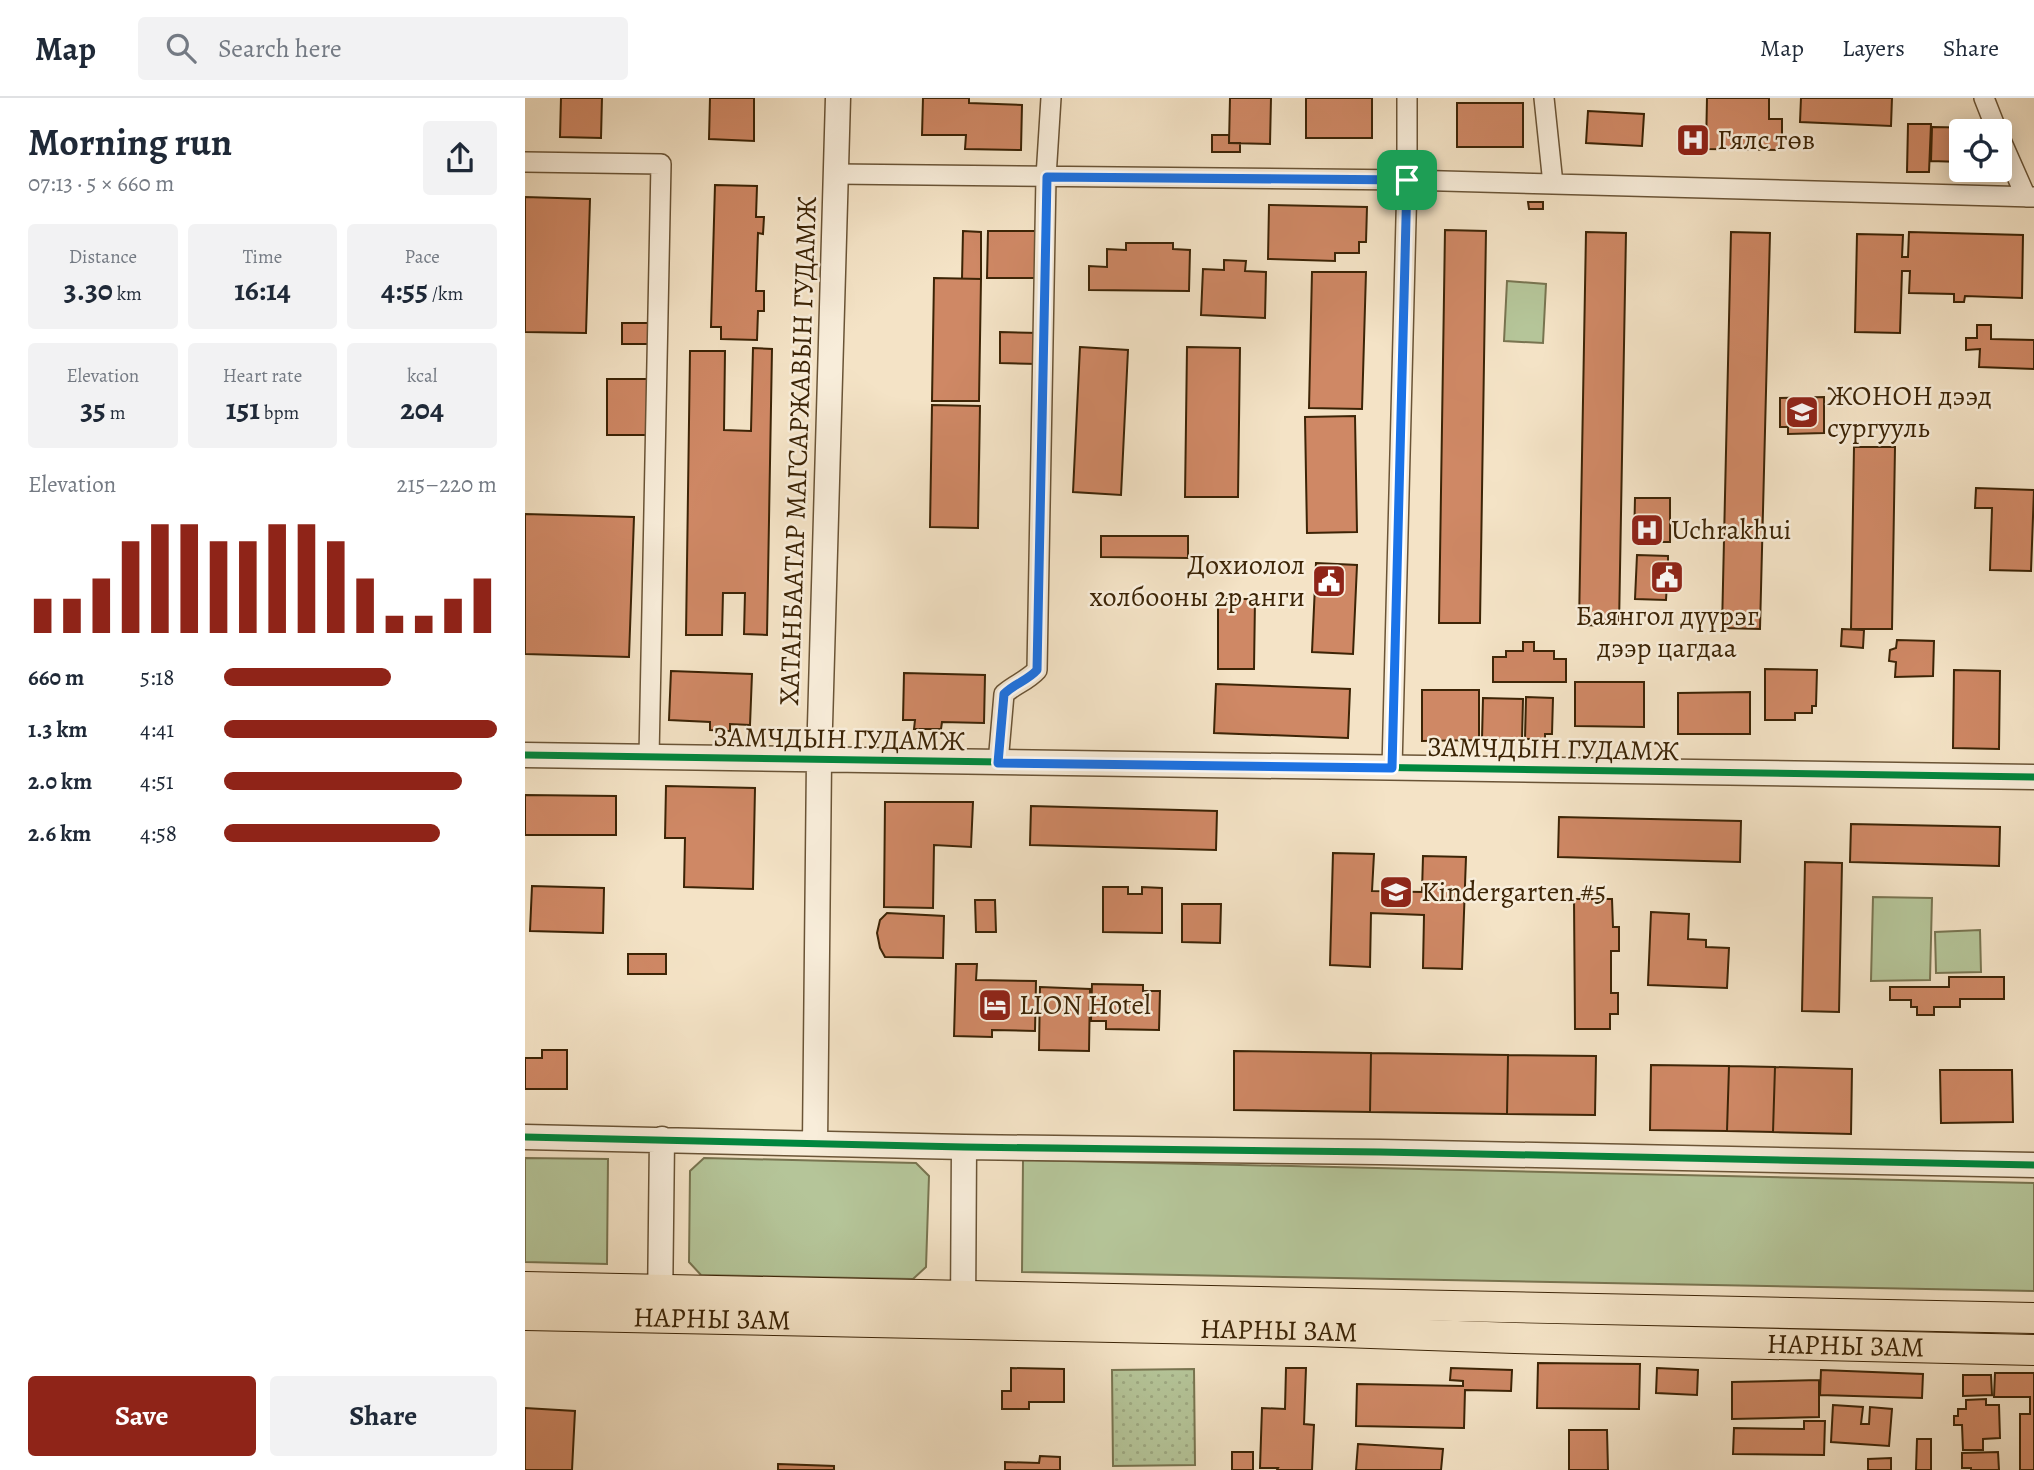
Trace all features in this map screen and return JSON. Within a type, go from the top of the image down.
[{"type":"main road","name":"НАРНЫ ЗАМ","points":[[525,1287],[660,1304]]},
{"type":"main road","name":"НАРНЫ ЗАМ","points":[[525,1315],[660,1304],[2034,1318]]},
{"type":"main road","name":"НАРНЫ ЗАМ","points":[[963,1309],[2034,1350]]},
{"type":"street","name":"ХАТАНБААТАР МАГСАРЖАВЫН ГУДАМЖ","points":[[815,1143],[819,760],[838,98]]},
{"type":"street","points":[[998,763],[1004,694],[1011,687],[1028,680],[1037,670],[1051,98]]},
{"type":"street","points":[[1392,768],[1407,98]]},
{"type":"street","points":[[1544,98],[1553,184]]},
{"type":"street","points":[[1984,98],[1992,119]]},
{"type":"street","points":[[525,162],[661,164],[649,757]]},
{"type":"street","points":[[836,174],[1407,180],[2030,197],[2012,162]]},
{"type":"street","name":"ЗАМЧДЫН ГУДАМЖ","points":[[525,755],[2034,777]]},
{"type":"street","points":[[525,1136],[964,1147],[2034,1165]]},
{"type":"street","points":[[660,1304],[662,1139]]},
{"type":"street","points":[[963,1309],[964,1147]]},
{"type":"green space","points":[[1507,281],[1546,284],[1543,343],[1504,341]]},
{"type":"green space","points":[[1873,897],[1932,898],[1930,980],[1871,981]]},
{"type":"green space","points":[[1980,930],[1981,972],[1936,973],[1935,932]]},
{"type":"green space","points":[[525,1158],[608,1159],[607,1264],[525,1262]]},
{"type":"green space","points":[[704,1158],[916,1163],[929,1176],[926,1267],[913,1279],[701,1275],[689,1262],[690,1171]]},
{"type":"green space","points":[[1023,1160],[2034,1183],[2034,1291],[1022,1272]]},
{"type":"green space","points":[[1194,1369],[1195,1465],[1113,1466],[1112,1370]]},
{"type":"building","points":[[561,98],[602,98],[601,138],[560,137]]},
{"type":"building","points":[[710,98],[754,98],[754,141],[709,139]]},
{"type":"building","points":[[923,98],[969,98],[969,103],[1022,105],[1021,150],[965,149],[966,135],[922,135]]},
{"type":"building","points":[[1230,98],[1271,98],[1270,144],[1229,143]]},
{"type":"building","points":[[1306,98],[1372,98],[1372,138],[1306,138]]},
{"type":"building","points":[[1707,98],[1769,98],[1769,119],[1782,119],[1782,150],[1706,149]]},
{"type":"building","points":[[1801,98],[1892,98],[1891,126],[1800,122]]},
{"type":"building","points":[[1457,103],[1523,103],[1523,147],[1457,147]]},
{"type":"building","points":[[1588,111],[1644,114],[1642,146],[1586,143]]},
{"type":"building","points":[[1908,124],[1931,124],[1929,172],[1907,172]]},
{"type":"building","points":[[1932,127],[1949,127],[1949,162],[1931,161]]},
{"type":"building","points":[[1212,135],[1229,135],[1229,143],[1240,143],[1240,152],[1212,152]]},
{"type":"building","points":[[715,185],[757,186],[756,217],[764,217],[763,234],[758,233],[756,291],[764,291],[764,311],[758,311],[757,340],[721,339],[721,327],[711,327]]},
{"type":"building","points":[[525,197],[590,199],[586,333],[525,332]]},
{"type":"building","points":[[1528,202],[1543,202],[1543,209],[1529,209]]},
{"type":"building","points":[[1269,205],[1367,207],[1366,242],[1359,242],[1359,253],[1335,253],[1335,261],[1268,259]]},
{"type":"building","points":[[1445,230],[1486,231],[1480,623],[1439,623]]},
{"type":"building","points":[[963,231],[981,232],[981,279],[962,279]]},
{"type":"building","points":[[988,231],[1042,231],[1042,278],[987,278]]},
{"type":"building","points":[[1586,232],[1626,233],[1619,626],[1579,625]]},
{"type":"building","points":[[1731,232],[1770,233],[1760,629],[1722,628]]},
{"type":"building","points":[[1909,232],[2023,235],[2022,298],[1965,296],[1964,302],[1954,302],[1954,294],[1909,293],[1910,271],[1902,271],[1900,333],[1855,332],[1857,234],[1903,235],[1902,257],[1908,257]]},
{"type":"building","points":[[1126,243],[1173,243],[1173,249],[1190,250],[1189,291],[1089,290],[1089,266],[1107,267],[1107,249],[1126,250]]},
{"type":"building","points":[[1224,260],[1246,261],[1245,271],[1266,272],[1265,318],[1201,315],[1203,269],[1224,270]]},
{"type":"building","points":[[1312,272],[1366,272],[1362,409],[1309,408]]},
{"type":"building","points":[[934,278],[981,279],[979,401],[932,401]]},
{"type":"building","points":[[622,323],[653,323],[653,344],[622,344]]},
{"type":"building","points":[[1977,325],[1991,325],[1991,339],[2034,340],[2034,369],[1979,367],[1980,349],[1966,350],[1966,338],[1977,338]]},
{"type":"building","points":[[1000,332],[1039,333],[1038,364],[1000,363]]},
{"type":"building","points":[[1080,347],[1128,350],[1121,495],[1073,492]]},
{"type":"building","points":[[1187,347],[1240,348],[1238,497],[1185,497]]},
{"type":"building","points":[[753,348],[772,349],[767,635],[744,634],[745,593],[723,593],[722,635],[686,635],[690,351],[725,351],[724,430],[751,431]]},
{"type":"building","points":[[607,379],[653,379],[653,435],[607,435]]},
{"type":"building","name":"ЖОНОН дээд сургууль","points":[[1824,397],[1824,433],[1788,434],[1788,427],[1780,427],[1780,398]]},
{"type":"building","points":[[932,405],[980,406],[978,528],[930,527]]},
{"type":"building","points":[[1355,416],[1357,532],[1307,533],[1305,417]]},
{"type":"building","points":[[1854,447],[1895,447],[1892,629],[1851,629]]},
{"type":"building","points":[[1976,488],[2034,490],[2031,571],[1990,570],[1992,508],[1975,508]]},
{"type":"building","points":[[1635,498],[1670,498],[1670,542],[1634,542]]},
{"type":"building","points":[[525,514],[634,517],[629,657],[525,654]]},
{"type":"building","points":[[1101,536],[1188,536],[1188,558],[1101,557]]},
{"type":"building","points":[[1637,555],[1668,556],[1668,574],[1672,574],[1672,583],[1667,583],[1666,600],[1635,599]]},
{"type":"building","points":[[1316,563],[1357,565],[1353,654],[1312,652]]},
{"type":"building","points":[[1218,599],[1255,599],[1254,669],[1218,669]]},
{"type":"building","points":[[1842,629],[1864,630],[1863,648],[1841,646]]},
{"type":"building","points":[[1897,640],[1934,641],[1933,676],[1895,677],[1896,662],[1889,661],[1890,650],[1896,648]]},
{"type":"building","points":[[1523,642],[1534,642],[1534,651],[1554,651],[1554,659],[1566,659],[1566,682],[1493,682],[1493,657],[1506,657],[1506,651],[1523,651]]},
{"type":"building","points":[[1765,669],[1817,670],[1816,706],[1812,706],[1812,713],[1795,713],[1795,720],[1765,720]]},
{"type":"building","points":[[1954,670],[2000,671],[1999,749],[1953,748]]},
{"type":"building","points":[[671,671],[752,674],[750,725],[730,724],[730,731],[710,730],[710,722],[669,720]]},
{"type":"building","points":[[904,673],[985,675],[984,723],[942,722],[941,729],[914,729],[915,720],[903,720]]},
{"type":"building","points":[[1575,682],[1644,682],[1644,727],[1575,726]]},
{"type":"building","points":[[1216,684],[1350,689],[1348,738],[1214,733]]},
{"type":"building","points":[[1422,690],[1479,690],[1479,740],[1422,741]]},
{"type":"building","points":[[1750,692],[1750,734],[1678,734],[1678,693]]},
{"type":"building","points":[[1526,697],[1553,698],[1552,734],[1545,734],[1545,739],[1525,739]]},
{"type":"building","points":[[1483,698],[1523,699],[1522,740],[1482,739]]},
{"type":"building","points":[[666,786],[755,788],[753,889],[684,887],[685,838],[665,838]]},
{"type":"building","points":[[525,795],[616,796],[616,835],[525,835]]},
{"type":"building","points":[[885,802],[973,802],[971,847],[934,845],[933,908],[884,907]]},
{"type":"building","points":[[1031,806],[1217,811],[1216,850],[1030,845]]},
{"type":"building","points":[[1559,817],[1741,821],[1740,862],[1558,857]]},
{"type":"building","points":[[1851,824],[2000,827],[1999,866],[1850,862]]},
{"type":"building","points":[[1333,853],[1374,854],[1372,891],[1422,892],[1423,856],[1466,857],[1462,969],[1423,968],[1424,915],[1371,913],[1370,967],[1330,965]]},
{"type":"building","points":[[1805,862],[1842,863],[1839,1012],[1802,1011]]},
{"type":"building","points":[[532,886],[604,888],[603,933],[530,931]]},
{"type":"building","points":[[1103,887],[1128,887],[1128,894],[1142,894],[1142,887],[1162,888],[1162,933],[1103,932]]},
{"type":"building","points":[[1574,899],[1612,899],[1613,927],[1619,927],[1619,951],[1611,951],[1611,993],[1618,993],[1618,1014],[1610,1014],[1610,1029],[1575,1029]]},
{"type":"building","points":[[975,900],[995,900],[996,932],[976,932]]},
{"type":"building","points":[[1182,904],[1221,904],[1220,943],[1182,942]]},
{"type":"building","points":[[1651,912],[1689,914],[1688,939],[1706,940],[1706,947],[1729,948],[1727,988],[1648,985]]},
{"type":"building","points":[[887,913],[944,916],[943,958],[885,957],[877,933],[880,920]]},
{"type":"building","points":[[628,954],[666,954],[666,974],[628,974]]},
{"type":"building","name":"LION Hotel","points":[[956,964],[977,964],[976,980],[1036,981],[1035,1031],[992,1030],[992,1037],[954,1036]]},
{"type":"building","points":[[1949,977],[2004,977],[2004,999],[1960,999],[1960,1007],[1934,1007],[1934,1015],[1917,1015],[1917,1007],[1911,1007],[1911,1000],[1890,1000],[1890,987],[1949,987]]},
{"type":"building","points":[[1092,984],[1143,985],[1143,991],[1160,991],[1159,1030],[1106,1029],[1106,1021],[1091,1021]]},
{"type":"building","points":[[1040,987],[1090,989],[1089,1051],[1039,1050]]},
{"type":"building","points":[[542,1050],[567,1050],[567,1089],[525,1089],[525,1058],[542,1058]]},
{"type":"building","points":[[1234,1051],[1371,1053],[1370,1112],[1234,1110]]},
{"type":"building","points":[[1371,1053],[1508,1055],[1507,1114],[1370,1112]]},
{"type":"building","points":[[1508,1055],[1596,1056],[1595,1115],[1507,1114]]},
{"type":"building","points":[[1651,1065],[1729,1066],[1727,1131],[1650,1130]]},
{"type":"building","points":[[1729,1066],[1775,1067],[1773,1132],[1727,1131]]},
{"type":"building","points":[[1775,1067],[1852,1069],[1851,1134],[1773,1132]]},
{"type":"building","points":[[1940,1070],[2012,1070],[2013,1122],[1941,1123]]},
{"type":"building","points":[[1538,1363],[1640,1364],[1639,1409],[1537,1408]]},
{"type":"building","points":[[1011,1368],[1064,1369],[1064,1402],[1029,1402],[1029,1409],[1002,1409],[1002,1391],[1011,1391]]},
{"type":"building","points":[[1286,1368],[1306,1368],[1304,1424],[1314,1425],[1312,1470],[1260,1468],[1262,1408],[1285,1409]]},
{"type":"building","points":[[1451,1368],[1512,1370],[1511,1391],[1465,1390],[1464,1428],[1356,1426],[1357,1384],[1463,1386],[1463,1381],[1450,1380]]},
{"type":"building","points":[[1657,1368],[1698,1370],[1697,1395],[1656,1393]]},
{"type":"building","points":[[1821,1370],[1923,1374],[1922,1398],[1820,1395]]},
{"type":"building","points":[[1995,1373],[2034,1373],[2034,1470],[2020,1470],[2020,1414],[2030,1414],[2030,1397],[1994,1397]]},
{"type":"building","points":[[1963,1375],[1991,1375],[1992,1395],[1963,1396]]},
{"type":"building","points":[[1819,1380],[1819,1417],[1732,1419],[1732,1382]]},
{"type":"building","points":[[1986,1399],[1986,1405],[1999,1405],[2000,1438],[1983,1439],[1983,1450],[1963,1450],[1962,1425],[1954,1425],[1954,1416],[1958,1416],[1958,1409],[1966,1409],[1966,1400]]},
{"type":"building","points":[[1833,1405],[1863,1407],[1861,1424],[1869,1424],[1870,1407],[1892,1409],[1889,1446],[1831,1442]]},
{"type":"building","points":[[525,1408],[575,1411],[572,1470],[525,1470]]},
{"type":"building","points":[[1804,1421],[1825,1421],[1824,1455],[1733,1454],[1734,1428],[1804,1429]]},
{"type":"building","points":[[1569,1430],[1607,1430],[1608,1470],[1569,1470]]},
{"type":"building","points":[[1917,1439],[1931,1439],[1931,1470],[1916,1470]]},
{"type":"building","points":[[1358,1444],[1443,1449],[1441,1470],[1356,1470]]},
{"type":"building","points":[[1232,1452],[1253,1452],[1253,1470],[1232,1470]]},
{"type":"building","points":[[1998,1452],[1999,1470],[1962,1468],[1962,1453]]},
{"type":"building","points":[[1040,1456],[1060,1457],[1060,1470],[1005,1470],[1005,1462],[1039,1463]]},
{"type":"building","points":[[1891,1458],[1891,1470],[1868,1470],[1868,1459]]},
{"type":"building","points":[[778,1464],[834,1466],[834,1470],[778,1470]]},
{"type":"cycle path","points":[[525,755],[2034,777]]},
{"type":"cycle path","points":[[525,1137],[2034,1165]]},
{"type":"place","name":"Гялс төв","points":[[1693,140]]},
{"type":"place","name":"ЖОНОН дээд сургууль","points":[[1802,412]]},
{"type":"place","name":"Uchrakhui","points":[[1647,530]]},
{"type":"place","name":"Баянгол дүүрэг дээр цагдаа","points":[[1667,577]]},
{"type":"place","name":"Дохиолол холбооны 2р анги","points":[[1329,581]]},
{"type":"place","name":"Kindergarten #5","points":[[1396,892]]},
{"type":"place","name":"LION Hotel","points":[[995,1005]]},
{"type":"route","points":[[1047,177],[1407,180],[1392,768],[998,763],[1004,694],[1011,687],[1028,680],[1037,670],[1047,177]]}]
